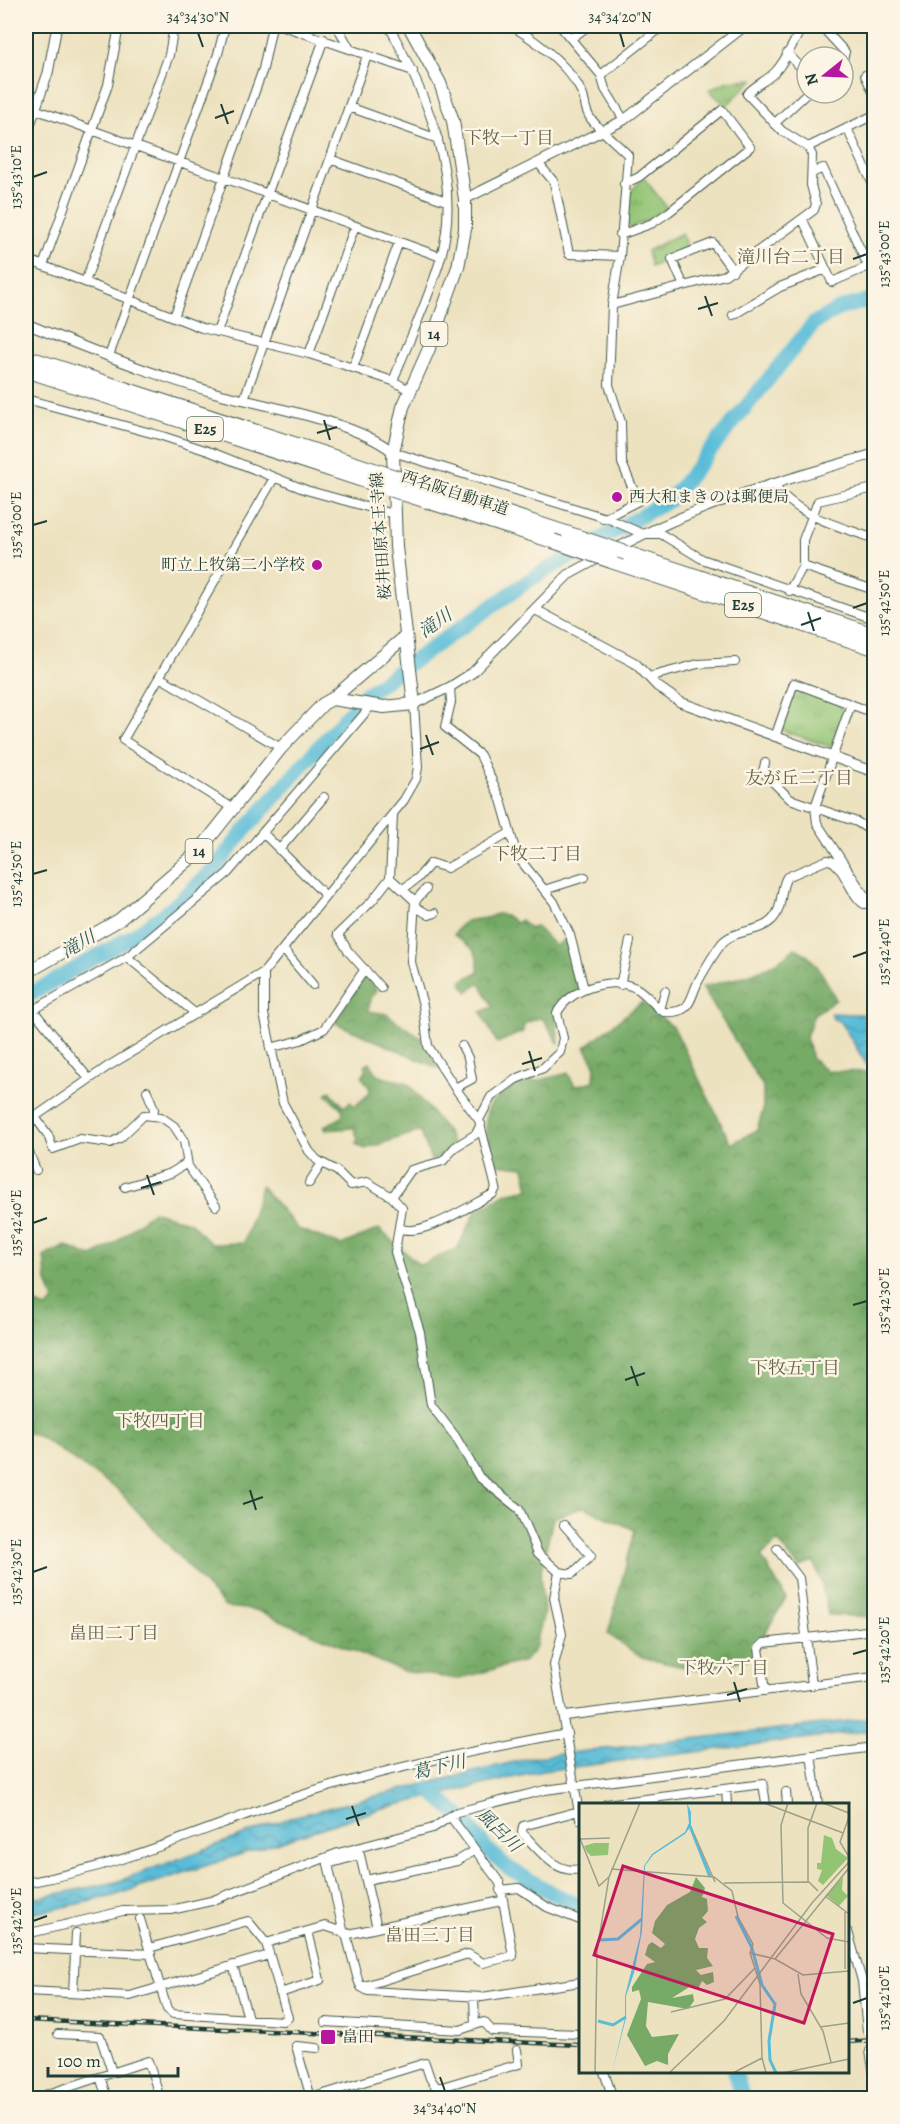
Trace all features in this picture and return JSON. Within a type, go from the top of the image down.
[{"type":"highway","name":"西名阪自動車道","points":[[26,357],[611,561],[874,648]]},
{"type":"highway","name":"西名阪自動車道","points":[[26,370],[383,480]]},
{"type":"highway","name":"西名阪自動車道","points":[[401,486],[569,534],[874,635]]},
{"type":"main road","name":"桜井田原本王寺線","points":[[409,26],[440,83],[453,121],[465,199],[465,229],[458,267],[395,433],[393,452],[393,514],[414,704]]},
{"type":"main road","name":"14","points":[[26,973],[119,920],[199,851],[281,748],[312,713],[338,699],[406,636]]},
{"type":"main road","points":[[338,699],[371,706],[414,704]]},
{"type":"street","points":[[26,136],[30,108],[48,73],[57,26]]},
{"type":"street","points":[[43,266],[108,85],[119,26]]},
{"type":"street","points":[[85,282],[169,55],[174,26]]},
{"type":"street","points":[[109,356],[218,54],[225,26]]},
{"type":"street","points":[[174,317],[263,69],[272,26]]},
{"type":"street","points":[[283,26],[413,71]]},
{"type":"street","points":[[338,26],[350,49]]},
{"type":"street","points":[[389,26],[413,71],[438,140],[447,217],[441,256],[393,381]]},
{"type":"street","points":[[512,26],[548,51],[566,71],[583,95],[584,106],[590,118],[628,155],[620,256],[612,306],[609,385],[621,422],[622,463],[638,501],[606,519]]},
{"type":"street","points":[[560,26],[601,75],[605,89],[624,120]]},
{"type":"street","points":[[572,38],[588,26]]},
{"type":"street","points":[[601,75],[663,26]]},
{"type":"street","points":[[465,199],[604,132],[624,120],[745,26]]},
{"type":"street","points":[[612,306],[733,271],[784,229],[803,220],[814,210],[816,204],[811,185],[812,155],[808,147],[774,124],[747,94],[756,84],[769,78],[778,69],[803,26]]},
{"type":"street","points":[[820,26],[838,45]]},
{"type":"street","points":[[217,332],[324,39]]},
{"type":"street","points":[[787,53],[795,61]]},
{"type":"street","points":[[244,399],[367,56]]},
{"type":"street","points":[[865,75],[874,94]]},
{"type":"street","points":[[774,124],[795,104]]},
{"type":"street","points":[[349,107],[438,140]]},
{"type":"street","points":[[30,108],[441,256]]},
{"type":"street","points":[[620,235],[653,223],[750,147],[722,110],[639,177],[624,184]]},
{"type":"street","points":[[808,147],[874,115]]},
{"type":"street","points":[[847,128],[874,187]]},
{"type":"street","points":[[330,159],[446,201]]},
{"type":"street","points":[[539,164],[554,182],[569,254],[620,256]]},
{"type":"street","points":[[803,220],[832,282],[871,265],[823,168],[812,173]]},
{"type":"street","points":[[309,354],[355,226]]},
{"type":"street","points":[[353,368],[399,242]]},
{"type":"street","points":[[683,284],[672,259],[713,243],[733,271]]},
{"type":"street","points":[[26,259],[217,332],[309,354],[393,381],[411,390]]},
{"type":"street","points":[[733,315],[780,287],[826,269]]},
{"type":"street","points":[[26,324],[215,393],[327,422],[380,441],[393,452],[606,519],[642,534],[661,534],[702,559],[874,620]]},
{"type":"street","points":[[26,399],[172,439],[306,490],[393,514]]},
{"type":"street","points":[[26,1123],[89,1079],[264,972],[393,816],[416,779],[418,767],[414,704],[450,687],[488,658],[568,575],[642,534],[694,510],[772,483],[874,453]]},
{"type":"street","points":[[234,809],[224,800],[123,740],[161,678],[274,478]]},
{"type":"street","points":[[772,483],[793,506],[811,516],[874,539]]},
{"type":"street","points":[[789,591],[803,566],[803,540],[818,501],[874,488]]},
{"type":"street","points":[[803,566],[874,590]]},
{"type":"street","points":[[536,610],[635,663],[680,702],[874,772]]},
{"type":"street","points":[[650,677],[698,664],[735,662]]},
{"type":"street","points":[[161,678],[281,748]]},
{"type":"street","points":[[775,737],[794,683],[874,713]]},
{"type":"street","points":[[450,687],[451,702],[445,727],[480,755],[501,801],[518,856],[554,902],[570,935],[584,988]]},
{"type":"street","points":[[851,704],[815,807],[817,823],[872,907]]},
{"type":"street","points":[[89,1079],[29,1012],[127,957],[228,873],[371,706]]},
{"type":"street","points":[[765,763],[763,772],[790,800],[857,822],[874,833]]},
{"type":"street","points":[[279,849],[324,797]]},
{"type":"street","points":[[381,988],[348,951],[338,934],[372,901],[390,878],[393,816]]},
{"type":"street","points":[[262,832],[325,896]]},
{"type":"street","points":[[403,889],[418,878],[431,863],[442,868],[451,866],[458,859],[485,848],[510,833]]},
{"type":"street","points":[[392,1197],[411,1170],[443,1161],[455,1147],[476,1134],[491,1097],[516,1078],[543,1068],[560,1052],[563,1038],[557,1013],[569,999],[584,988],[620,985],[636,988],[660,1010],[671,1013],[690,1005],[700,977],[721,945],[737,934],[773,919],[778,912],[787,877],[832,859],[856,899],[872,907]]},
{"type":"street","points":[[544,891],[585,877]]},
{"type":"street","points":[[390,878],[429,915],[435,913]]},
{"type":"street","points":[[400,1228],[411,1231],[438,1222],[495,1192],[490,1154],[480,1122],[455,1088],[426,1039],[423,1005],[411,962],[416,904],[426,889]]},
{"type":"street","points":[[620,985],[630,941]]},
{"type":"street","points":[[284,950],[313,985]]},
{"type":"street","points":[[127,957],[196,1014]]},
{"type":"street","points":[[270,1048],[301,1040],[324,1029],[365,969]]},
{"type":"street","points":[[264,972],[263,1009],[270,1048],[278,1069],[283,1103],[309,1151],[322,1163],[337,1171],[351,1185],[367,1182],[392,1197],[402,1208],[395,1251],[420,1332],[430,1405],[455,1436],[479,1477],[519,1509],[538,1553],[559,1572],[572,1574],[577,1572],[591,1556],[564,1525]]},
{"type":"street","points":[[660,1010],[665,992]]},
{"type":"street","points":[[455,1088],[472,1079],[468,1058],[462,1046]]},
{"type":"street","points":[[147,1091],[154,1109],[153,1116]]},
{"type":"street","points":[[35,1117],[48,1134],[53,1149],[80,1139],[110,1143],[120,1138],[144,1115],[168,1120],[182,1136],[187,1163],[216,1206]]},
{"type":"street","points":[[26,1116],[26,1123]]},
{"type":"street","points":[[26,1145],[36,1170]]},
{"type":"street","points":[[125,1187],[171,1173],[187,1163]]},
{"type":"street","points":[[309,1183],[322,1163]]},
{"type":"street","points":[[777,1549],[799,1578],[812,1685]]},
{"type":"street","points":[[559,1572],[554,1598],[562,1634],[554,1665],[565,1716],[579,1806]]},
{"type":"street","points":[[765,1691],[759,1648],[764,1643],[866,1631]]},
{"type":"street","points":[[565,1716],[874,1677]]},
{"type":"street","points":[[26,1883],[144,1854],[263,1809],[333,1786],[567,1733]]},
{"type":"street","points":[[26,1934],[123,1911],[171,1910],[211,1901],[338,1853],[433,1828],[450,1816],[473,1806],[544,1790],[874,1747]]},
{"type":"street","points":[[811,1755],[818,1803]]},
{"type":"street","points":[[614,1803],[763,1784],[766,1803]]},
{"type":"street","points":[[726,1789],[728,1803]]},
{"type":"street","points":[[786,1792],[787,1803]]},
{"type":"street","points":[[579,1812],[523,1826],[522,1833],[557,1868],[570,1871],[579,1869]]},
{"type":"street","points":[[361,1987],[468,1953],[483,1963],[513,1956],[496,1876],[474,1851],[450,1816]]},
{"type":"street","points":[[366,1880],[457,1861],[474,1851]]},
{"type":"street","points":[[377,1928],[360,1855],[328,1864],[361,1987],[368,1991],[474,1997],[579,1982]]},
{"type":"street","points":[[500,1890],[519,1888],[547,1907],[579,1920]]},
{"type":"street","points":[[266,1943],[326,1926],[345,1934],[501,1901]]},
{"type":"street","points":[[26,1948],[150,1951],[243,1921],[253,1924],[266,1943],[288,2018],[283,2021],[173,2014],[167,2009],[150,1951],[140,1919]]},
{"type":"street","points":[[280,1993],[320,1980],[308,1931]]},
{"type":"street","points":[[73,1993],[76,1933]]},
{"type":"street","points":[[849,1936],[862,1981],[867,2031]]},
{"type":"street","points":[[26,1991],[130,1996],[269,1954]]},
{"type":"street","points":[[233,1965],[248,2018]]},
{"type":"street","points":[[474,1997],[475,2025]]},
{"type":"street","points":[[325,2022],[460,2030],[484,2022],[492,2031],[579,2034]]},
{"type":"street","points":[[58,2034],[100,2036],[112,2072]]},
{"type":"street","points":[[317,2048],[296,2046],[311,2098],[425,2063],[436,2087],[442,2087],[519,2064],[517,2050]]},
{"type":"street","points":[[870,2051],[874,2074]]},
{"type":"street","points":[[36,2098],[76,2087],[112,2072],[148,2061],[160,2098]]},
{"type":"street","points":[[604,2073],[613,2098]]},
{"type":"street","points":[[100,2077],[107,2098]]},
{"type":"green space","points":[[754,79],[726,106],[709,90],[728,81]]},
{"type":"green space","points":[[644,178],[668,209],[631,228],[626,224],[628,194]]},
{"type":"green space","points":[[682,233],[688,249],[651,267],[647,251]]},
{"type":"green space","points":[[795,687],[838,702],[844,712],[831,747],[781,730]]},
{"type":"green space","points":[[496,914],[506,915],[516,923],[521,920],[530,929],[536,926],[555,946],[567,938],[582,988],[555,1010],[559,1044],[544,1020],[539,1018],[524,1024],[523,1032],[497,1043],[481,1012],[493,1007],[480,983],[467,992],[461,981],[478,972],[478,965],[473,949],[454,935],[458,928],[467,921],[483,919]]},
{"type":"green space","points":[[795,948],[815,963],[836,1000],[814,1014],[806,1037],[812,1059],[828,1071],[874,1072],[874,1617],[828,1615],[822,1584],[813,1561],[799,1568],[778,1541],[761,1556],[786,1598],[750,1658],[698,1670],[642,1658],[608,1634],[635,1530],[584,1507],[553,1518],[540,1575],[544,1612],[535,1649],[525,1661],[457,1679],[402,1671],[256,1610],[225,1607],[118,1490],[40,1437],[26,1432],[26,1299],[46,1308],[54,1301],[46,1278],[44,1256],[66,1246],[91,1257],[114,1244],[153,1211],[191,1223],[211,1244],[244,1243],[261,1186],[298,1229],[341,1245],[379,1229],[420,1265],[457,1249],[475,1213],[504,1194],[529,1189],[524,1167],[495,1164],[486,1130],[490,1105],[517,1083],[530,1077],[533,1082],[568,1073],[575,1086],[594,1081],[595,1064],[585,1047],[642,1002],[674,1028],[731,1144],[757,1130],[763,1110],[763,1086],[702,987],[763,969]]},
{"type":"green space","points":[[365,973],[377,990],[371,998],[368,1011],[386,1014],[423,1039],[438,1068],[335,1023]]},
{"type":"green space","points":[[370,1062],[378,1074],[408,1083],[448,1133],[453,1145],[440,1159],[431,1160],[420,1131],[365,1149],[356,1144],[358,1139],[354,1128],[326,1130],[324,1126],[339,1119],[343,1114],[342,1109],[326,1094],[330,1091],[344,1107],[350,1102],[355,1106],[370,1093],[362,1077],[366,1071],[364,1065]]},
{"type":"water","points":[[831,1013],[874,1015],[874,1072],[871,1072],[841,1022],[833,1019]]},
{"type":"water","points":[[874,1718],[874,1730],[542,1771],[380,1809],[110,1897],[26,1915],[26,1900],[116,1882],[295,1816],[534,1757]]},
{"type":"waterway","name":"滝川","points":[[26,997],[134,935],[172,908],[215,868],[244,831],[366,694],[534,577],[671,499],[814,323],[838,309],[874,299]]},
{"type":"waterway","name":"風呂川","points":[[429,1789],[463,1819],[485,1847],[507,1867],[579,1906]]},
{"type":"waterway","name":"風呂川","points":[[735,2073],[743,2098]]},
{"type":"railway","points":[[26,2020],[579,2045]]},
{"type":"railway","points":[[849,2042],[874,2040]]},
{"type":"place","name":"西大和まきのは郵便局","points":[[617,497]]},
{"type":"place","name":"町立上牧第二小学校","points":[[317,565]]},
{"type":"place","name":"畠田","points":[[328,2037]]},
{"type":"district","name":"下牧一丁目","points":[[509,138]]},
{"type":"district","name":"滝川台二丁目","points":[[791,257]]},
{"type":"district","name":"友が丘二丁目","points":[[799,778]]},
{"type":"district","name":"下牧二丁目","points":[[537,854]]},
{"type":"district","name":"下牧五丁目","points":[[795,1368]]},
{"type":"district","name":"下牧四丁目","points":[[160,1421]]},
{"type":"district","name":"畠田二丁目","points":[[114,1633]]},
{"type":"district","name":"下牧六丁目","points":[[724,1668]]},
{"type":"district","name":"畠田三丁目","points":[[430,1935]]},
{"type":"water label","name":"葛下川","points":[[439,1767]]}]
